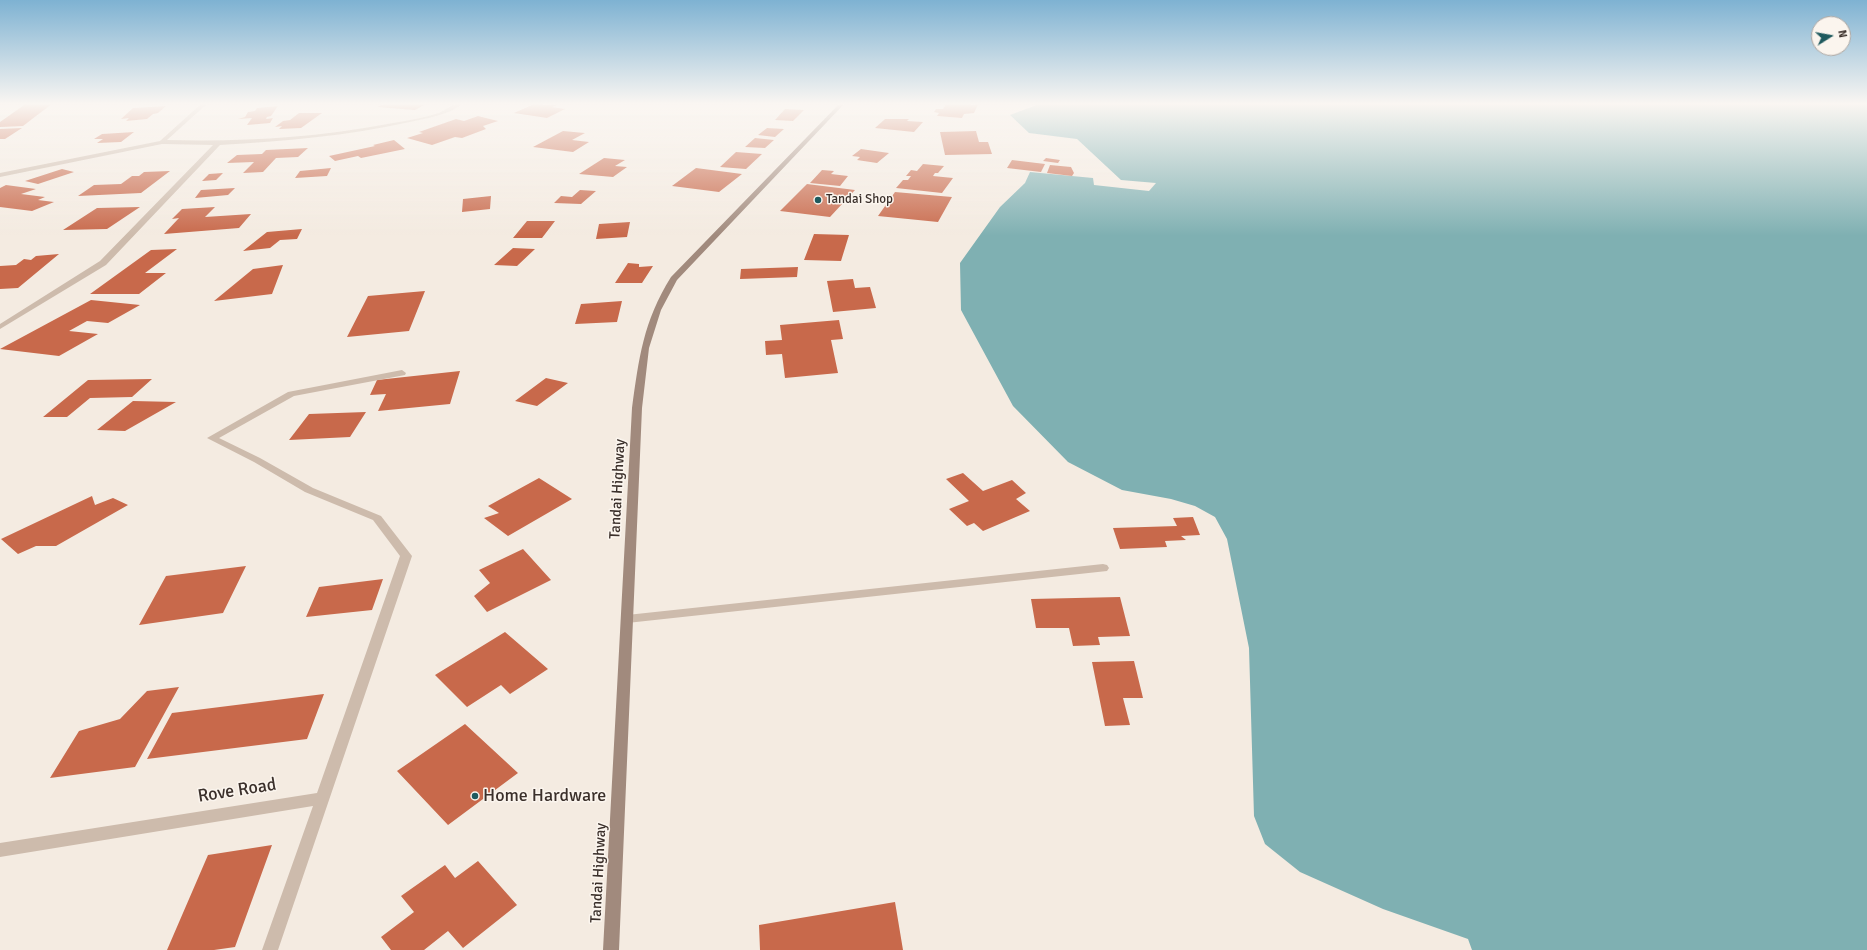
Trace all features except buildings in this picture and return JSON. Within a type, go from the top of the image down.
[{"type":"main road","name":"Tandai Highway","points":[[611,950],[637,408],[645,348],[657,310],[679,274],[800,147]]},
{"type":"street","points":[[0,175],[136,147]]},
{"type":"street","points":[[0,327],[103,263],[214,147]]},
{"type":"street","points":[[270,950],[406,556],[377,518],[309,490],[257,460],[212,438],[291,394],[402,373]]},
{"type":"street","points":[[627,619],[1103,568]]},
{"type":"street","name":"Rove Road","points":[[0,850],[186,818],[322,798]]},
{"type":"water","points":[[1086,147],[1867,147],[1867,950],[1472,950],[1468,939],[1383,909],[1300,872],[1265,844],[1254,816],[1249,648],[1227,539],[1215,517],[1195,506],[1171,499],[1122,490],[1068,462],[1013,406],[961,310],[960,263],[1000,207],[1025,183],[1030,172],[1093,178],[1094,185],[1149,191],[1156,183],[1121,180]]},
{"type":"place","name":"Tandai Shop","points":[[818,200]]},
{"type":"place","name":"Home Hardware","points":[[475,796]]}]
